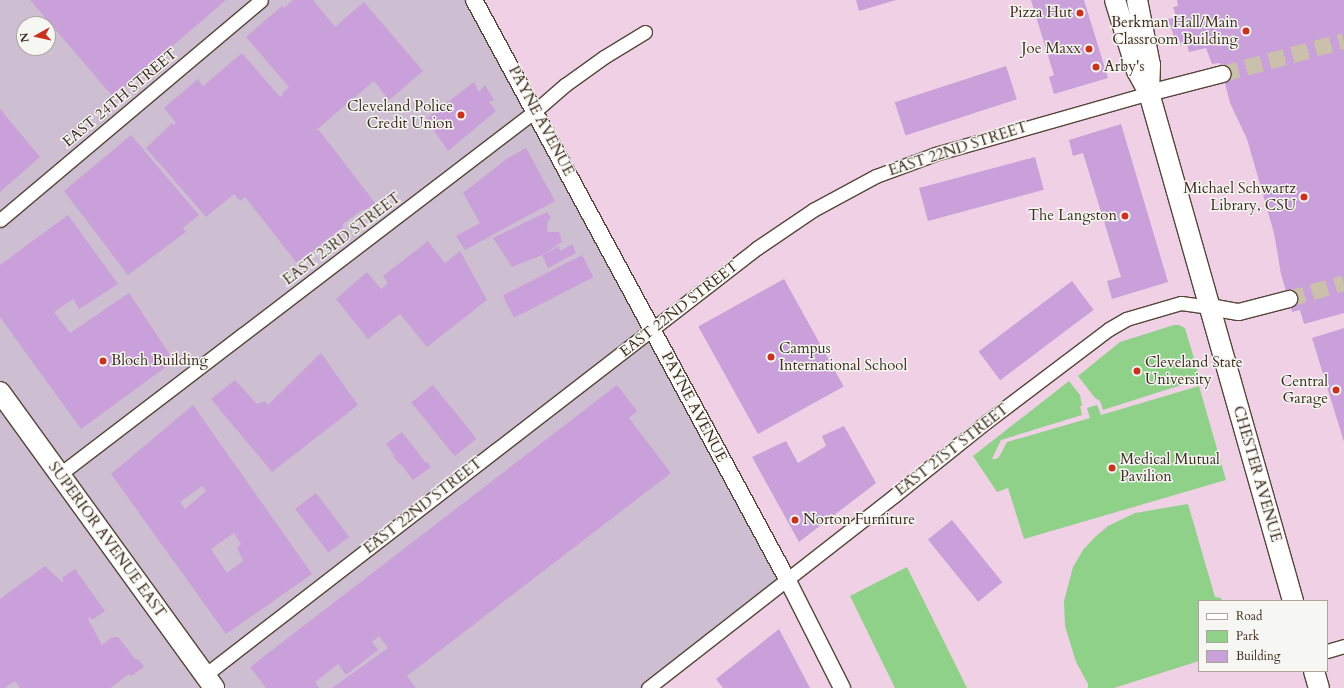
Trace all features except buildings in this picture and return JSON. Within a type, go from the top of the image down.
[{"type":"main road","name":"CHESTER AVENUE","points":[[1115,0],[1137,70],[1149,92],[1293,600]]},
{"type":"main road","name":"CHESTER AVENUE","points":[[1137,0],[1150,65],[1149,92]]},
{"type":"main road","name":"SUPERIOR AVENUE EAST","points":[[0,392],[209,681]]},
{"type":"main road","points":[[1314,672],[1318,688]]},
{"type":"street","name":"EAST 24TH STREET","points":[[0,220],[260,0]]},
{"type":"street","name":"PAYNE AVENUE","points":[[474,0],[787,579],[842,688]]},
{"type":"street","name":"EAST 23RD STREET","points":[[60,474],[535,111],[565,85],[604,57],[645,32]]},
{"type":"street","name":"EAST 22ND STREET","points":[[209,681],[653,329],[757,248],[813,210],[876,176],[942,152],[1149,92],[1223,74]]},
{"type":"street","name":"EAST 21ST STREET","points":[[648,688],[986,422],[1109,329],[1126,319],[1181,303],[1239,312],[1289,298]]},
{"type":"street","points":[[1328,651],[1344,646]]},
{"type":"shaded area","points":[[0,0],[474,0],[787,579],[648,688],[0,688]]},
{"type":"shaded area","name":"Cleveland State University","points":[[474,0],[1344,0],[1344,688],[648,688]]},
{"type":"green space","points":[[1174,325],[1179,325],[1185,328],[1200,379],[1103,410],[1100,401],[1095,398],[1078,376],[1120,342]]},
{"type":"green space","name":"Medical Mutual Pavilion","points":[[1069,381],[1080,395],[1082,415],[1001,440],[992,459],[999,457],[1007,442],[1090,418],[1087,408],[1097,405],[1101,415],[1199,386],[1226,480],[1024,539],[1008,488],[997,492],[973,456]]},
{"type":"green space","points":[[1188,504],[1215,597],[1221,598],[1222,600],[1198,600],[1198,661],[1114,688],[1088,688],[1088,684],[1076,662],[1065,626],[1064,601],[1073,567],[1083,550],[1095,537],[1108,526],[1135,513]]},
{"type":"green space","points":[[907,567],[967,688],[895,688],[850,596]]},
{"type":"tunnel","points":[[1223,74],[1344,41]]},
{"type":"tunnel","points":[[1289,299],[1344,283]]},
{"type":"place","name":"Pizza Hut","points":[[1080,13]]},
{"type":"place","name":"Berkman Hall/Main Classroom Building","points":[[1246,31]]},
{"type":"place","name":"Joe Maxx","points":[[1089,49]]},
{"type":"place","name":"Arby's","points":[[1096,67]]},
{"type":"place","name":"Cleveland Police Credit Union","points":[[461,115]]},
{"type":"place","name":"Michael Schwartz Library, CSU","points":[[1304,197]]},
{"type":"place","name":"The Langston","points":[[1125,216]]},
{"type":"place","name":"Campus International School","points":[[771,357]]},
{"type":"place","name":"Bloch Building","points":[[103,361]]},
{"type":"place","name":"Cleveland State University","points":[[1137,371]]},
{"type":"place","name":"Central Garage","points":[[1336,390]]},
{"type":"place","name":"Medical Mutual Pavilion","points":[[1112,468]]},
{"type":"place","name":"Norton Furniture","points":[[795,520]]}]
